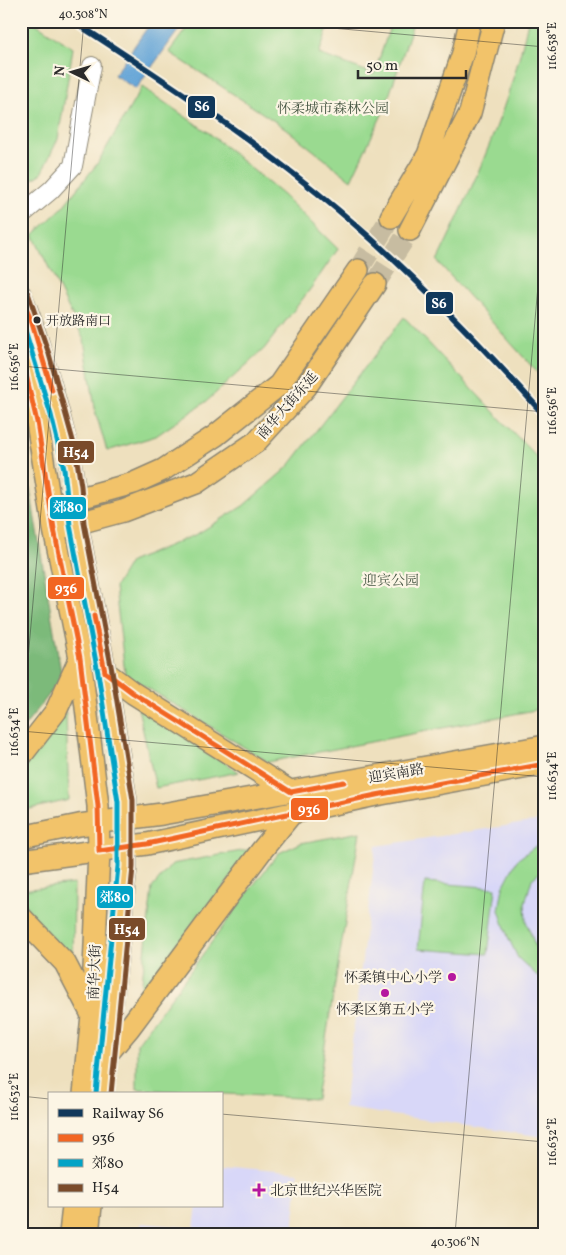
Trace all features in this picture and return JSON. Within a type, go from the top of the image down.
[{"type":"main road","points":[[391,217],[428,155],[463,53],[470,21]]},
{"type":"main road","points":[[410,230],[470,113],[494,21]]},
{"type":"main road","name":"南华大街东延","points":[[50,506],[134,483],[163,470],[215,436],[280,385],[358,270]]},
{"type":"main road","name":"南华大街东延","points":[[54,529],[123,511],[196,483],[256,442],[306,387],[375,284]]},
{"type":"main road","name":"南华大街","points":[[21,296],[31,320],[60,418],[76,500],[77,524],[105,672],[126,801],[126,866],[103,1092]]},
{"type":"main road","name":"南华大街","points":[[21,352],[38,422],[54,529],[80,658],[99,823],[92,1015],[84,1092]]},
{"type":"main road","points":[[21,756],[56,711],[80,658]]},
{"type":"main road","points":[[105,672],[133,693],[291,792]]},
{"type":"main road","name":"迎宾南路","points":[[21,837],[79,825],[126,820],[545,746]]},
{"type":"main road","name":"迎宾南路","points":[[21,861],[126,847],[376,794],[545,764]]},
{"type":"main road","points":[[108,1053],[292,813]]},
{"type":"main road","points":[[21,917],[65,963],[92,1015]]},
{"type":"main road","points":[[70,1234],[73,1208]]},
{"type":"main road","points":[[88,1234],[91,1208]]},
{"type":"street","points":[[21,212],[26,211],[51,190],[73,166],[92,66]]},
{"type":"shaded area","name":"怀柔镇中心小学","points":[[545,820],[545,1137],[344,1108],[376,846]]},
{"type":"shaded area","name":"北京世纪兴华医院","points":[[222,1166],[298,1173],[293,1234],[255,1234],[220,1230],[219,1234],[141,1234],[141,1223],[194,1228],[197,1208],[222,1208]]},
{"type":"green space","points":[[21,21],[32,21],[73,48],[58,139],[41,174],[21,186]]},
{"type":"green space","name":"怀柔城市森林公园","points":[[192,21],[330,21],[319,54],[374,74],[392,21],[414,21],[385,108],[351,180],[285,128],[169,52]]},
{"type":"green space","points":[[528,21],[545,21],[545,381],[437,261],[490,143],[512,82]]},
{"type":"green space","points":[[142,87],[209,133],[284,196],[338,249],[264,349],[207,401],[156,436],[107,451],[96,414],[84,340],[33,235],[61,209],[97,164]]},
{"type":"green space","name":"迎宾公园","points":[[404,317],[545,466],[545,708],[268,762],[125,674],[115,587],[130,562],[197,534],[243,506],[288,467]]},
{"type":"green space","points":[[21,437],[62,678],[21,731]]},
{"type":"green space","points":[[137,704],[239,772],[156,788]]},
{"type":"green space","points":[[66,712],[69,800],[21,811],[21,770]]},
{"type":"green space","points":[[360,832],[316,1099],[222,1094],[222,1092],[137,1089],[137,1044],[279,853],[301,843]]},
{"type":"green space","points":[[545,839],[545,868],[532,879],[525,903],[526,921],[536,948],[545,955],[545,983],[518,958],[508,937],[499,910],[503,887],[517,860]]},
{"type":"green space","points":[[252,849],[140,1001],[152,888],[172,864]]},
{"type":"green space","points":[[425,882],[496,888],[488,954],[418,949]]},
{"type":"green space","points":[[74,884],[73,966],[21,911],[21,890]]},
{"type":"water","points":[[152,21],[185,21],[136,89],[114,75]]},
{"type":"tunnel","points":[[358,270],[391,217]]},
{"type":"tunnel","points":[[375,284],[410,230]]},
{"type":"rail line","name":"S6","points":[[73,21],[175,88],[307,184],[393,258],[496,362],[545,416]]},
{"type":"transit line","name":"H54","points":[[28,293],[49,354],[75,448],[84,523],[112,671],[133,800],[133,867],[111,1092]]},
{"type":"transit line","name":"936","points":[[21,297],[31,320],[52,390]]},
{"type":"transit line","name":"郊80","points":[[21,317],[51,415],[64,469],[70,525],[98,673],[118,802],[118,866],[96,1092]]},
{"type":"transit line","name":"936","points":[[21,353],[37,422],[54,529],[80,658],[98,806],[99,851],[147,844],[376,795],[545,764]]},
{"type":"transit line","name":"936","points":[[94,616],[105,672],[133,693],[291,792],[344,782]]},
{"type":"place","name":"开放路南口","points":[[37,320]]},
{"type":"place","name":"怀柔镇中心小学","points":[[452,977]]},
{"type":"place","name":"怀柔区第五小学","points":[[385,993]]},
{"type":"place","name":"北京世纪兴华医院","points":[[259,1190]]}]
